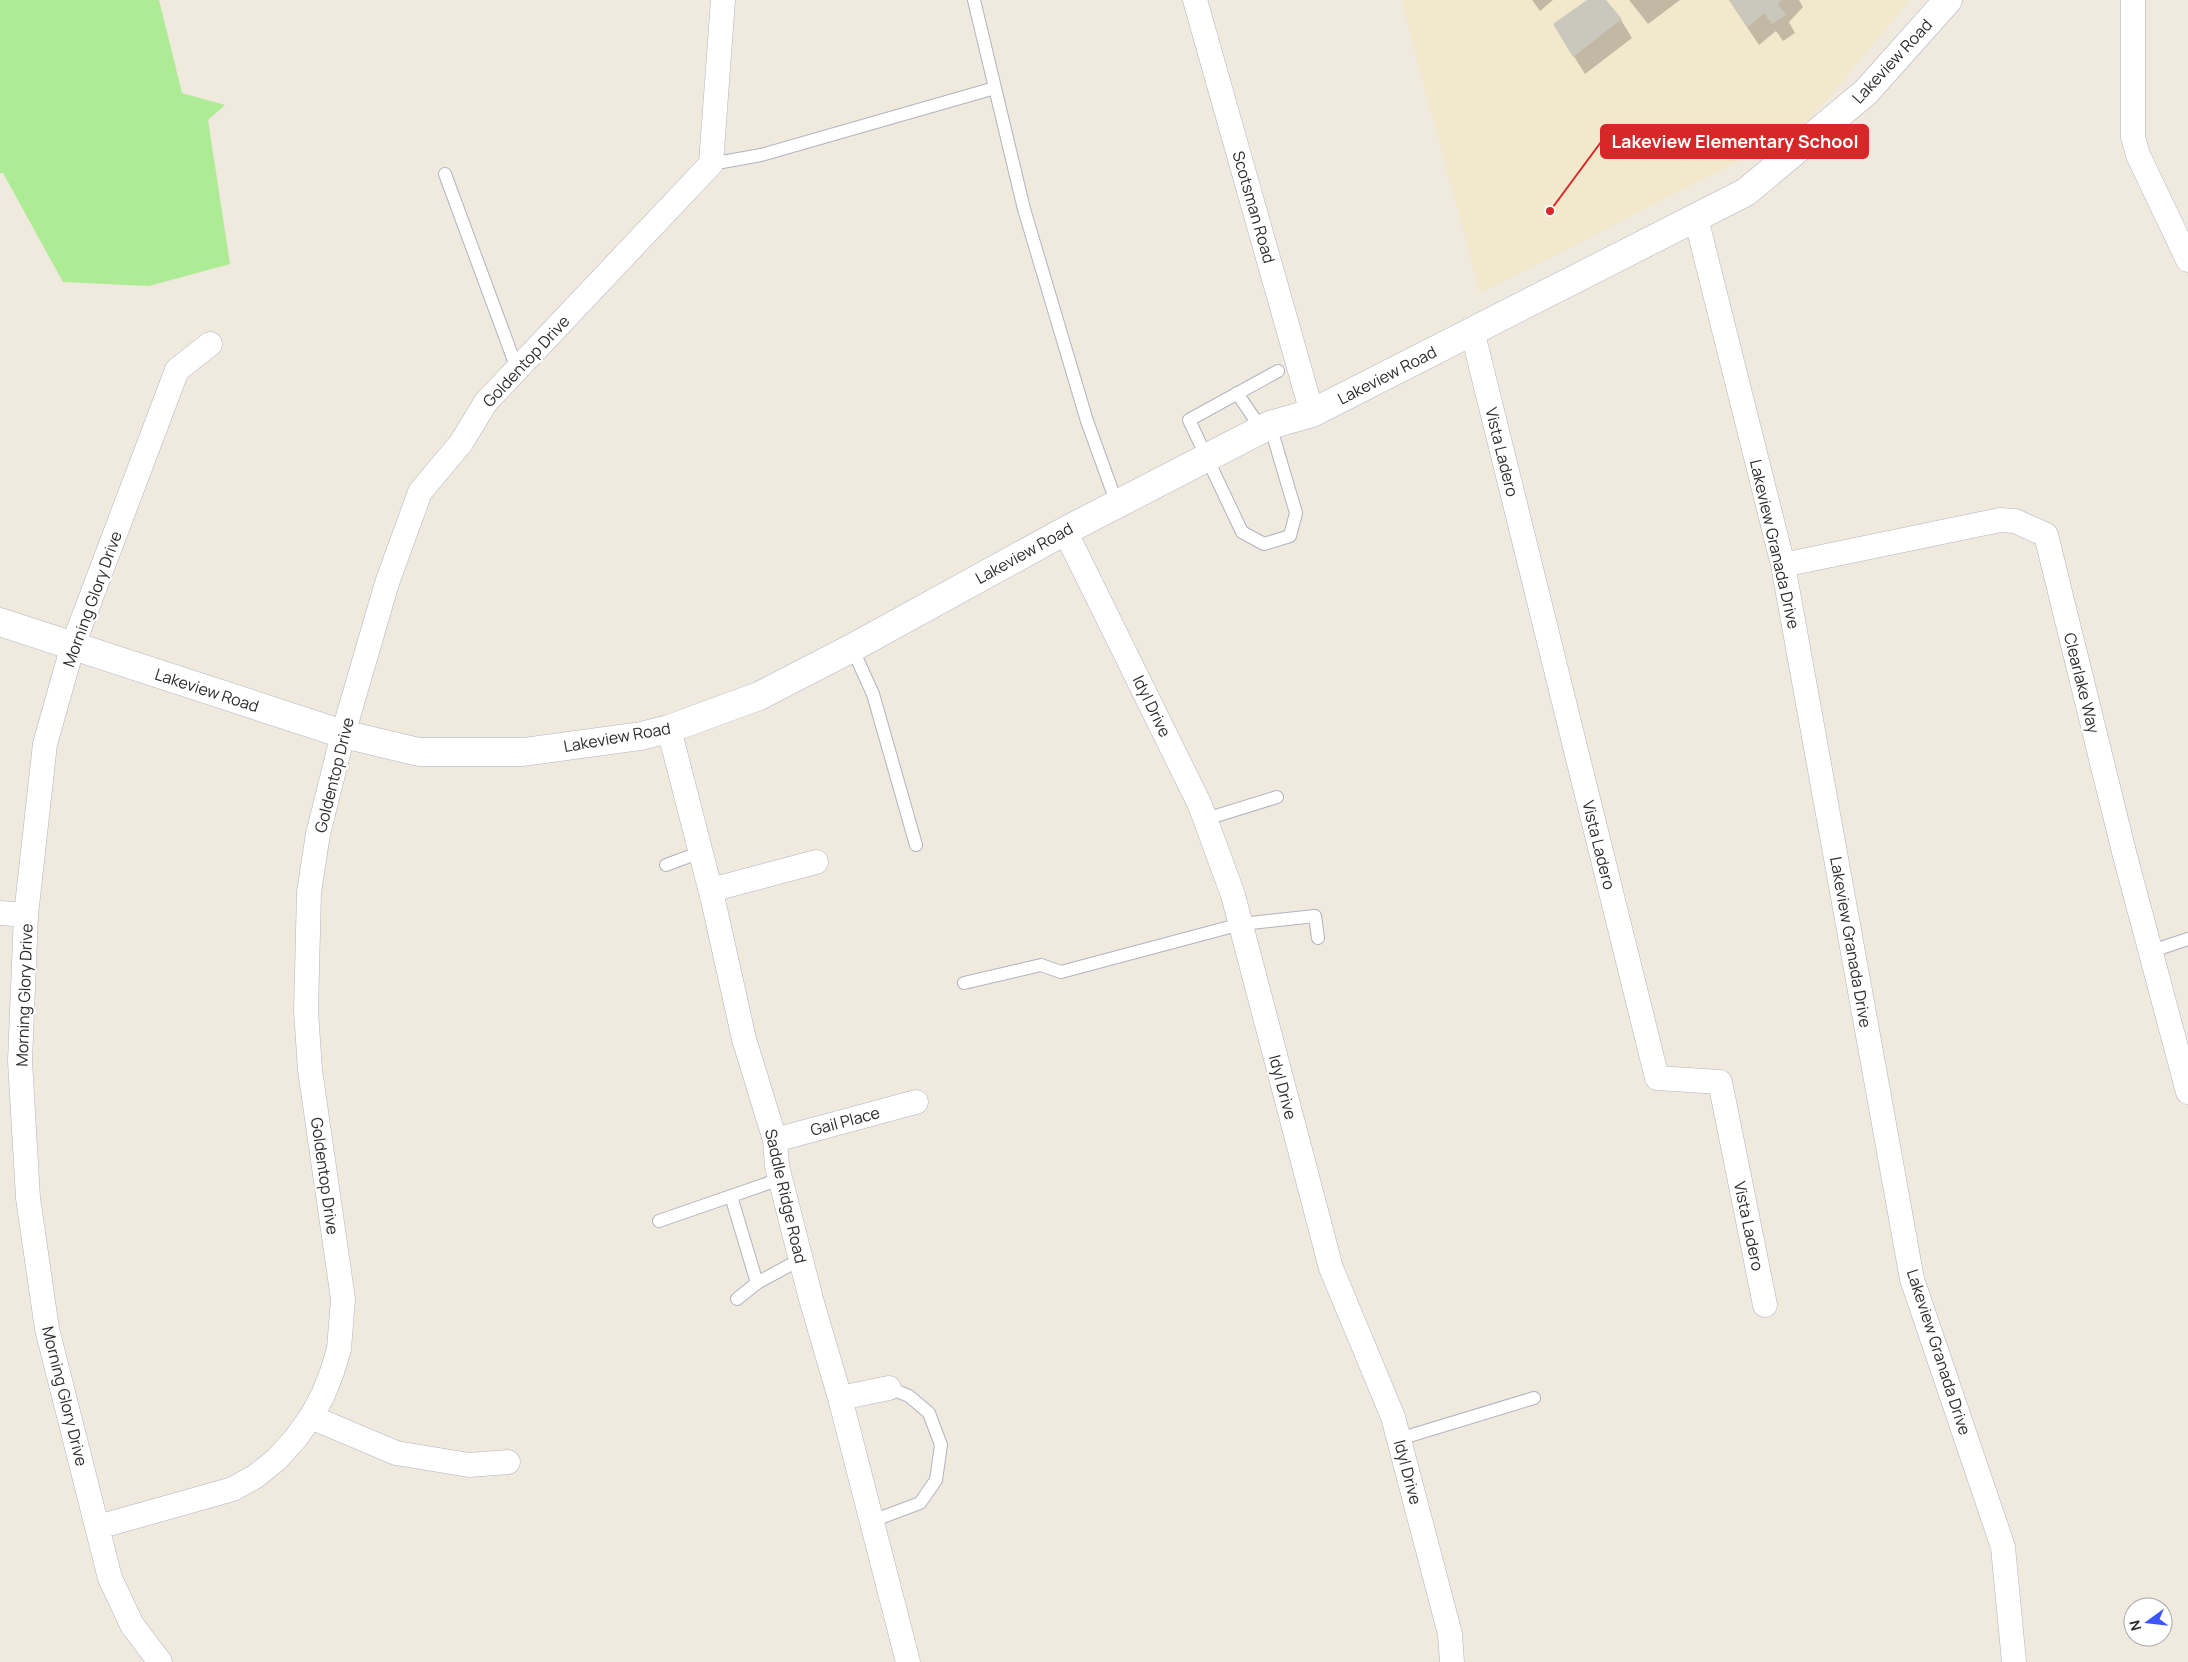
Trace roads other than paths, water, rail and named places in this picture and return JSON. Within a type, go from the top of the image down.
[{"type":"street","points":[[711,164],[724,0]]},
{"type":"street","name":"Scotsman Road","points":[[1195,0],[1312,413]]},
{"type":"street","name":"Lakeview Road","points":[[0,622],[343,734],[419,752],[522,752],[641,736],[669,729],[759,696],[852,648],[1065,531],[1266,427],[1312,413],[1746,192],[1866,92],[1948,0]]},
{"type":"street","points":[[2132,0],[2133,136],[2138,155],[2188,260]]},
{"type":"street","name":"Goldentop Drive","points":[[98,1528],[233,1490],[256,1476],[277,1459],[295,1439],[323,1396],[339,1349],[343,1299],[310,1070],[306,1011],[309,892],[318,834],[343,734],[387,582],[420,492],[461,443],[486,402],[711,164]]},
{"type":"street","name":"Lakeview Granada Drive","points":[[1696,218],[1783,564],[1912,1279],[2003,1547],[2014,1662]]},
{"type":"street","name":"Vista Ladero","points":[[1472,330],[1657,1078],[1720,1082],[1766,1305]]},
{"type":"street","name":"Morning Glory Drive","points":[[160,1662],[146,1646],[120,1602],[110,1578],[47,1329],[28,1198],[20,1061],[26,915],[45,744],[73,646],[176,370],[210,344]]},
{"type":"street","name":"Clearlake Way","points":[[1783,564],[2000,520],[2015,521],[2046,535],[2149,952],[2188,1092]]},
{"type":"street","name":"Idyl Drive","points":[[1065,531],[1200,805],[1233,895],[1330,1268],[1393,1417],[1450,1634],[1452,1662]]},
{"type":"street","name":"Saddle Ridge Road","points":[[669,729],[711,890],[744,1039],[775,1140],[780,1179],[840,1398],[908,1662]]},
{"type":"street","points":[[711,890],[816,862]]},
{"type":"street","points":[[0,913],[26,915]]},
{"type":"street","name":"Gail Place","points":[[775,1140],[916,1102]]},
{"type":"street","points":[[840,1398],[888,1388]]},
{"type":"street","points":[[311,1417],[396,1453],[469,1465],[508,1462]]},
{"type":"lane","points":[[974,0],[1024,209],[1087,421],[1117,504]]},
{"type":"lane","points":[[711,164],[760,155],[995,88]]},
{"type":"lane","points":[[445,174],[517,369]]},
{"type":"lane","points":[[1237,393],[1266,427],[1296,513],[1290,536],[1264,544],[1242,532],[1189,420],[1237,393],[1278,371]]},
{"type":"lane","points":[[852,648],[876,703],[916,845]]},
{"type":"lane","points":[[1206,819],[1277,797]]},
{"type":"lane","points":[[666,865],[701,852]]},
{"type":"lane","points":[[964,983],[1042,965],[1061,972],[1241,924],[1315,916],[1318,938]]},
{"type":"lane","points":[[2149,952],[2188,938]]},
{"type":"lane","points":[[659,1221],[780,1179]]},
{"type":"lane","points":[[731,1196],[757,1283]]},
{"type":"lane","points":[[737,1300],[757,1283],[801,1259]]},
{"type":"lane","points":[[872,1521],[920,1503],[936,1480],[941,1445],[929,1413],[909,1396],[888,1388]]},
{"type":"lane","points":[[1399,1439],[1534,1398]]},
{"type":"place","name":"Lakeview Elementary School","points":[[1550,211]]}]
